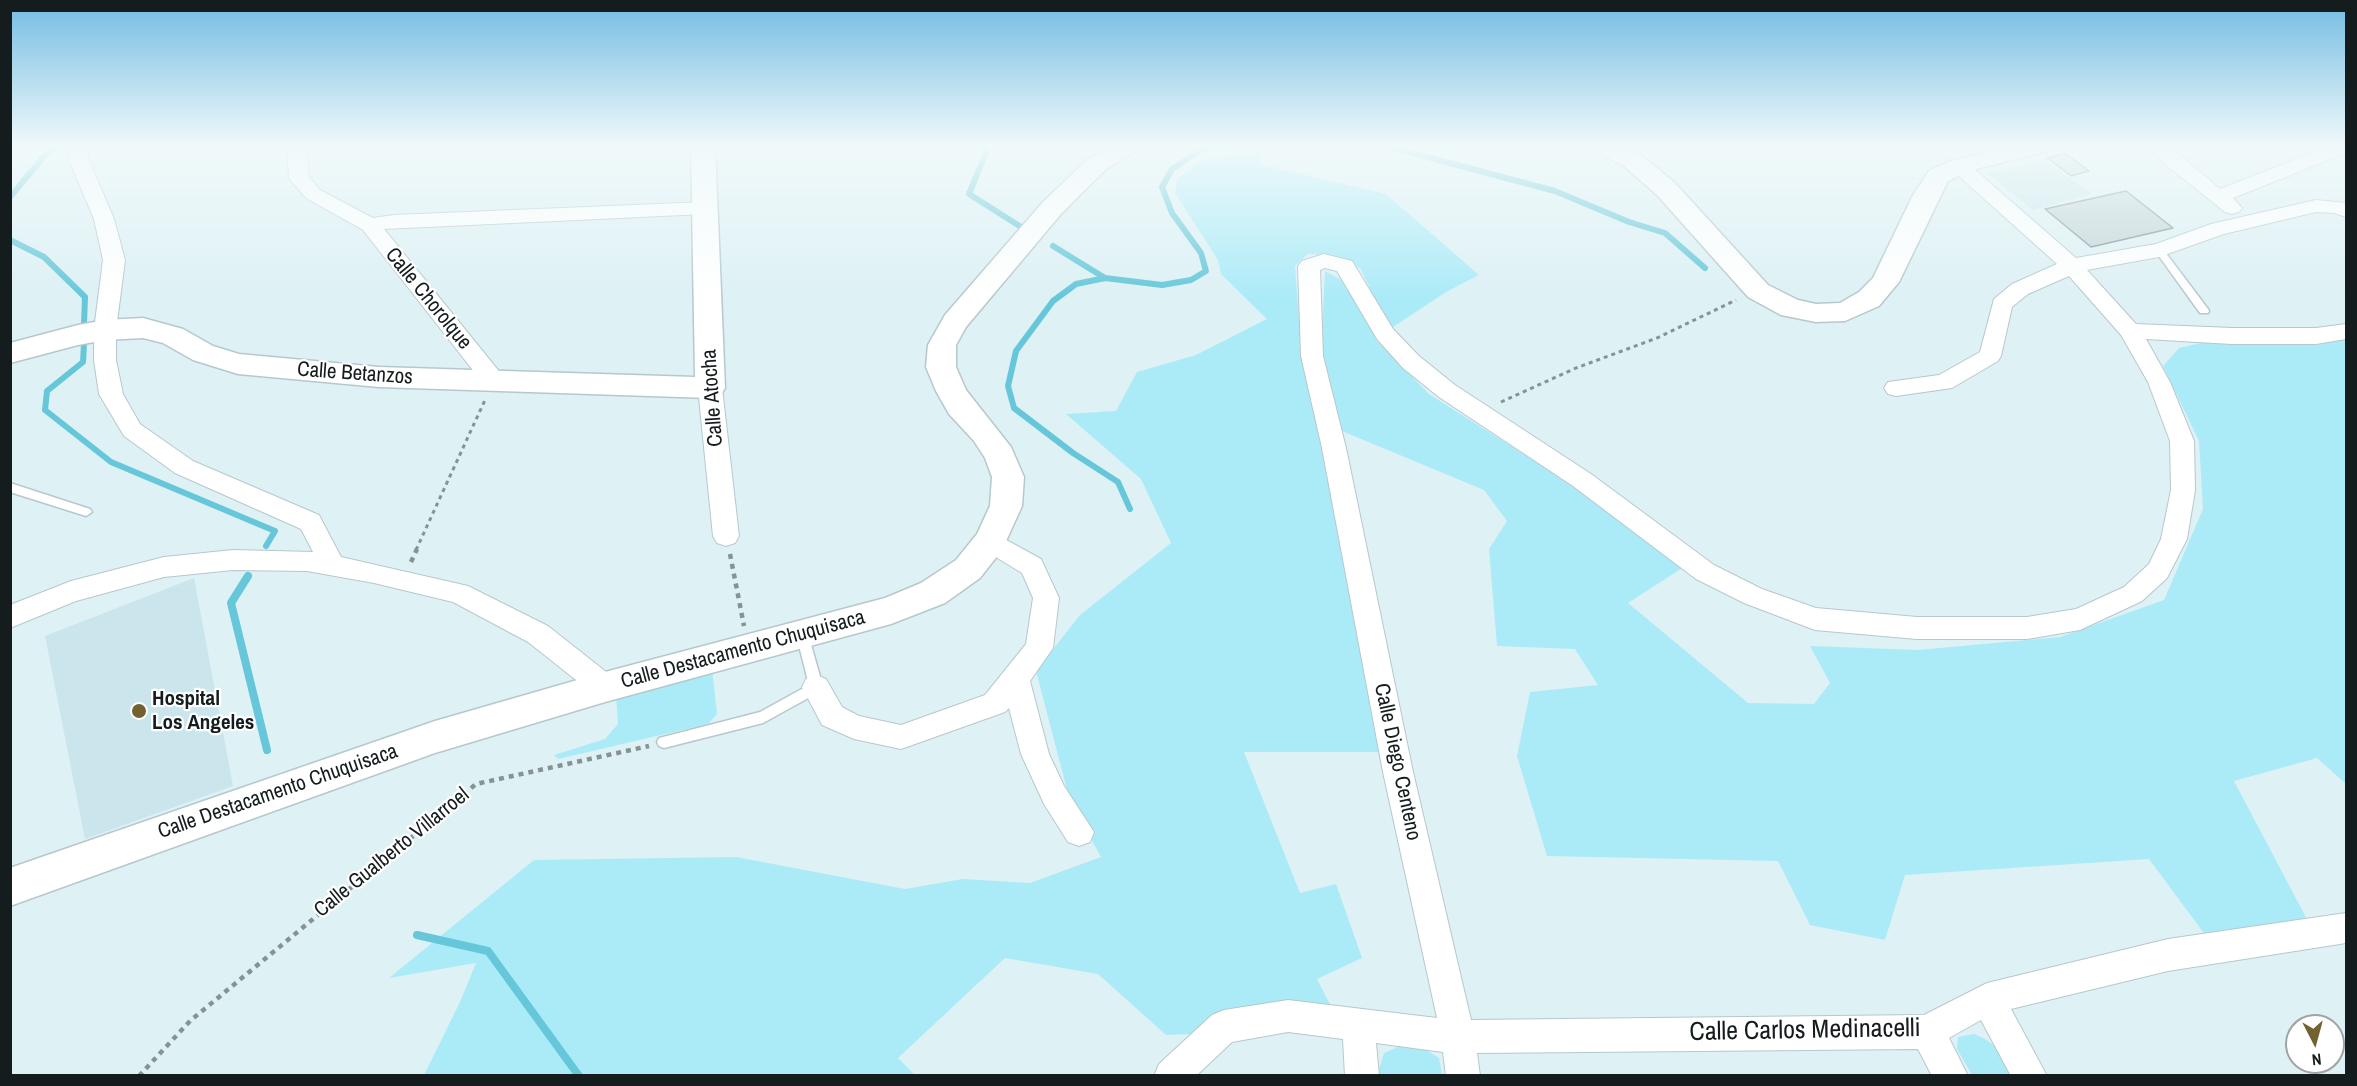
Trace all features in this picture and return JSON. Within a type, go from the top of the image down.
[{"type":"main road","name":"Calle Atocha","points":[[705,197],[710,388]]},
{"type":"main road","name":"Calle Destacamento Chuquisaca","points":[[10,887],[435,737],[604,687],[891,610],[933,592],[968,569],[990,541],[1006,506],[1008,477],[1000,455],[985,433],[960,406],[951,391],[941,368],[942,345],[968,306],[1064,197]]},
{"type":"main road","points":[[1673,197],[1758,291],[1791,308],[1816,314],[1845,312],[1869,299],[1885,282],[1925,197]]},
{"type":"main road","name":"Calle Betanzos","points":[[10,353],[105,330],[143,328],[173,336],[203,353],[238,364],[379,377],[710,388]]},
{"type":"street","points":[[94,197],[104,219],[114,260],[105,330],[105,360],[111,394],[132,430],[184,467],[310,522],[333,566]]},
{"type":"street","name":"Calle Chorolque","points":[[318,197],[370,225],[494,381]]},
{"type":"street","points":[[1483,415],[1582,480],[1705,572],[1753,597],[1815,618],[1917,628],[2026,628],[2080,619],[2133,594],[2158,571],[2174,539],[2183,490],[2182,441],[2159,382],[2130,331],[2072,266],[1994,197]]},
{"type":"street","points":[[2218,197],[2248,221]]},
{"type":"street","points":[[1896,388],[1944,382],[1990,356],[2002,304],[2020,289],[2072,266],[2159,250],[2218,229],[2316,206],[2338,207],[2346,211]]},
{"type":"street","points":[[370,225],[394,221],[705,208]]},
{"type":"street","name":"Calle Diego Centeno","points":[[1463,1076],[1458,1037],[1398,772],[1334,448],[1312,356],[1309,266],[1324,261],[1345,266],[1385,334],[1411,362],[1483,415]]},
{"type":"street","points":[[2130,331],[2244,336],[2316,336],[2346,332]]},
{"type":"street","name":"Calle Atocha","points":[[710,388],[726,536]]},
{"type":"street","points":[[816,687],[832,716],[854,727],[901,736],[996,704],[1039,648],[1046,598],[1032,566],[990,541]]},
{"type":"street","points":[[10,617],[71,592],[164,567],[233,560],[307,561],[403,579],[459,593],[538,634],[604,687]]},
{"type":"street","points":[[1015,678],[1035,754],[1054,795],[1079,832]]},
{"type":"street","name":"Calle Carlos Medinacelli","points":[[1172,1076],[1224,1027],[1288,1016],[1458,1037],[1927,1032],[1987,999],[2168,955],[2346,928]]},
{"type":"street","points":[[1987,999],[2030,1076]]},
{"type":"street","points":[[1358,1024],[1362,1076]]},
{"type":"street","points":[[1927,1032],[1951,1076]]},
{"type":"lane","points":[[2159,250],[2204,311]]},
{"type":"lane","points":[[10,487],[86,512]]},
{"type":"lane","points":[[664,742],[763,717],[816,687],[802,634]]},
{"type":"path","points":[[1483,415],[1504,400],[1576,368],[1657,338],[1741,298]]},
{"type":"path","points":[[403,579],[494,381]]},
{"type":"path","points":[[726,536],[748,647]]},
{"type":"path","name":"Calle Gualberto Villarroel","points":[[140,1076],[190,1021],[476,784],[664,742]]},
{"type":"shaded area","points":[[1177,197],[1389,197],[1479,275],[1446,292],[1390,329],[1360,268],[1333,255],[1308,254],[1295,266],[1301,347],[1382,752],[1244,752],[1300,893],[1336,884],[1362,958],[1317,979],[1342,1028],[1166,1035],[1098,974],[1005,958],[898,1058],[915,1075],[424,1075],[460,1002],[476,963],[389,978],[534,860],[736,857],[905,889],[963,879],[1030,883],[1101,857],[1070,801],[1036,671],[1080,615],[1171,543],[1141,479],[1066,414],[1116,411],[1137,372],[1196,355],[1267,319],[1221,274],[1218,260]]},
{"type":"shaded area","points":[[2016,197],[2081,197],[2033,210]]},
{"type":"shaded area","points":[[1325,271],[1351,285],[1376,340],[1429,394],[1555,474],[1687,565],[1628,603],[1748,703],[1814,704],[1830,683],[1810,646],[1918,650],[2060,637],[2164,600],[2203,509],[2199,441],[2163,366],[2179,348],[2228,337],[2329,340],[2346,337],[2346,784],[2317,758],[2234,781],[2310,925],[2209,940],[2149,859],[1905,875],[1885,940],[1810,925],[1778,861],[1547,856],[1517,756],[1530,692],[1598,685],[1575,649],[1497,646],[1489,549],[1507,521],[1484,490],[1342,431],[1321,353]]},
{"type":"shaded area","name":"Hospital Los Angeles","points":[[194,578],[233,786],[85,839],[45,636]]},
{"type":"shaded area","points":[[712,668],[717,714],[708,724],[558,759],[554,755],[605,739],[618,724],[616,693]]},
{"type":"shaded area","points":[[1974,1034],[1999,1049],[2014,1075],[1972,1075],[1957,1049],[1958,1037]]},
{"type":"shaded area","points":[[1405,1044],[1422,1047],[1439,1058],[1442,1075],[1377,1076],[1384,1053]]},
{"type":"building","points":[[2100,197],[2133,197],[2173,228],[2091,247],[2045,209]]},
{"type":"waterway","points":[[973,197],[1029,232]]},
{"type":"waterway","points":[[1105,278],[1162,285],[1191,280],[1206,271],[1201,253],[1172,213],[1166,197]]},
{"type":"waterway","points":[[1569,197],[1629,222],[1665,233],[1705,268]]},
{"type":"waterway","points":[[10,240],[44,257],[85,297],[84,324]]},
{"type":"waterway","points":[[1053,246],[1105,278]]},
{"type":"waterway","points":[[1105,278],[1076,284],[1053,301],[1016,351],[1008,386],[1014,408],[1073,453],[1118,482],[1130,509]]},
{"type":"waterway","points":[[84,344],[83,362],[47,391],[45,410],[111,462],[275,531],[266,546]]},
{"type":"waterway","points":[[248,576],[231,603],[267,750]]},
{"type":"waterway","points":[[417,935],[488,951],[579,1076]]},
{"type":"place","name":"Hospital Los Angeles","points":[[139,711]]}]
